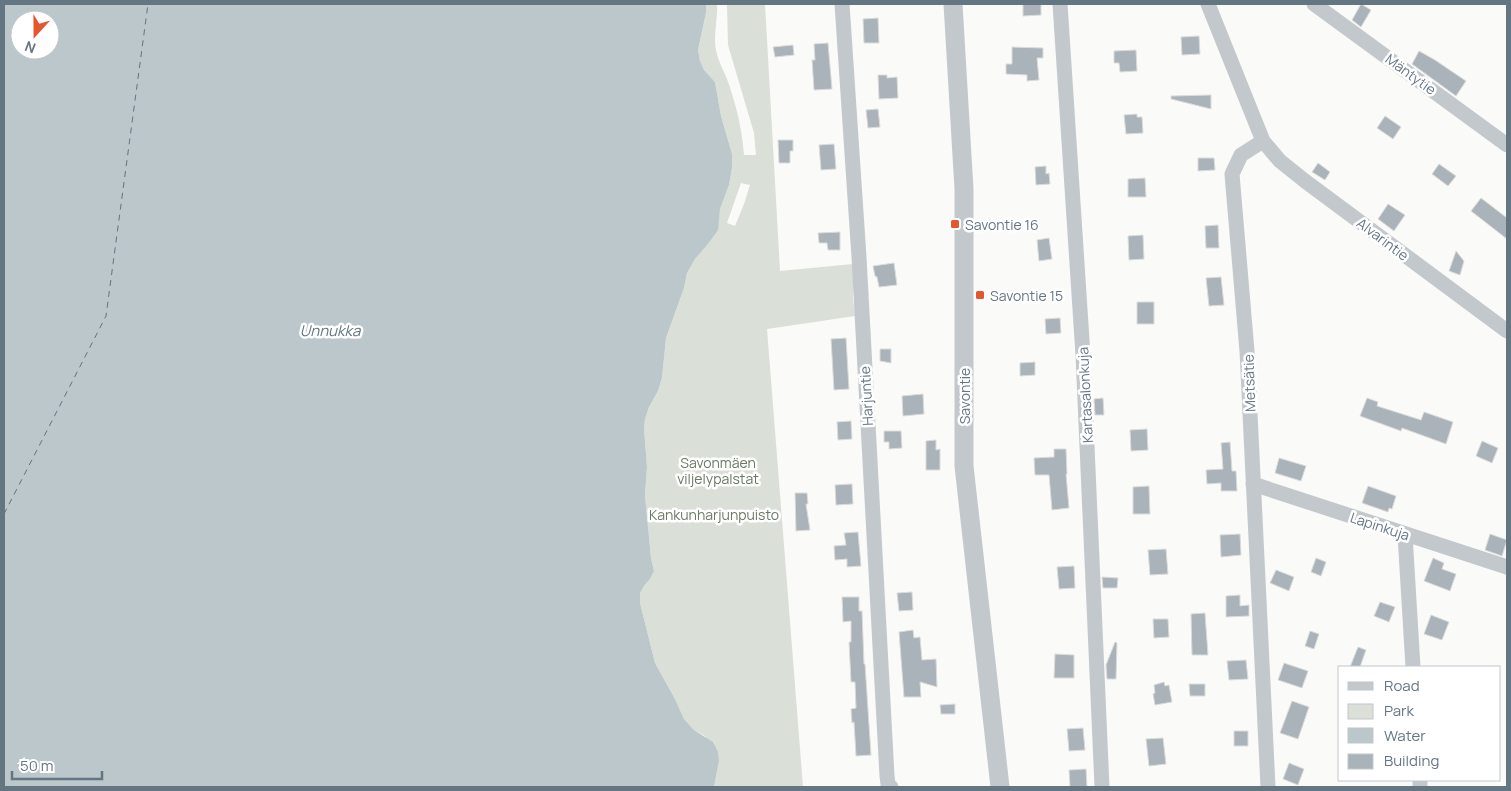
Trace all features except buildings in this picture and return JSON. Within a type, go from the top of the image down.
[{"type":"street","name":"Harjuntie","points":[[842,4],[859,257],[887,776],[888,784],[891,787]]},
{"type":"street","name":"Savontie","points":[[953,4],[964,189],[964,466],[1000,787]]},
{"type":"street","name":"Kartasalonkuja","points":[[1060,4],[1083,355],[1102,787]]},
{"type":"street","points":[[1208,4],[1263,141]]},
{"type":"street","name":"Mäntytie","points":[[1314,4],[1507,144]]},
{"type":"street","name":"Alvarintie","points":[[1263,141],[1280,161],[1305,181],[1507,331]]},
{"type":"street","name":"Metsätie","points":[[1263,141],[1241,155],[1232,174],[1247,351],[1268,787]]},
{"type":"street","name":"Lapinkuja","points":[[1253,484],[1406,535],[1507,566]]},
{"type":"street","points":[[1406,535],[1413,666]]},
{"type":"street","points":[[990,787],[1000,787]]},
{"type":"green space","name":"Kankunharjunpuisto","points":[[706,4],[717,4],[715,45],[717,54],[736,107],[744,155],[756,155],[754,133],[728,45],[727,4],[765,4],[780,271],[853,264],[855,316],[767,329],[803,787],[714,787],[719,761],[705,736],[694,730],[684,719],[655,663],[640,603],[639,593],[654,571],[645,495],[647,467],[645,419],[662,378],[666,338],[684,288],[687,273],[717,230],[720,209],[729,185],[732,168],[732,154],[721,116],[715,82],[704,70],[698,50],[706,13]],"holes":[[[741,183],[750,185],[735,226],[727,223]]]},
{"type":"water","name":"Unnukka","points":[[4,4],[706,4],[706,13],[698,50],[704,70],[715,82],[721,116],[732,154],[732,168],[729,185],[720,209],[718,230],[695,259],[687,273],[684,288],[666,338],[662,378],[645,419],[647,467],[645,495],[654,571],[640,593],[640,603],[655,663],[684,719],[694,730],[713,742],[718,752],[719,761],[714,787],[4,787]]},
{"type":"ferry route","points":[[4,514],[106,316],[148,4]]},
{"type":"place","name":"Savontie 16","points":[[955,224]]},
{"type":"place","name":"Savontie 15","points":[[980,295]]},
{"type":"park label","name":"Savonmäen viljelypalstat","points":[[718,470]]}]
